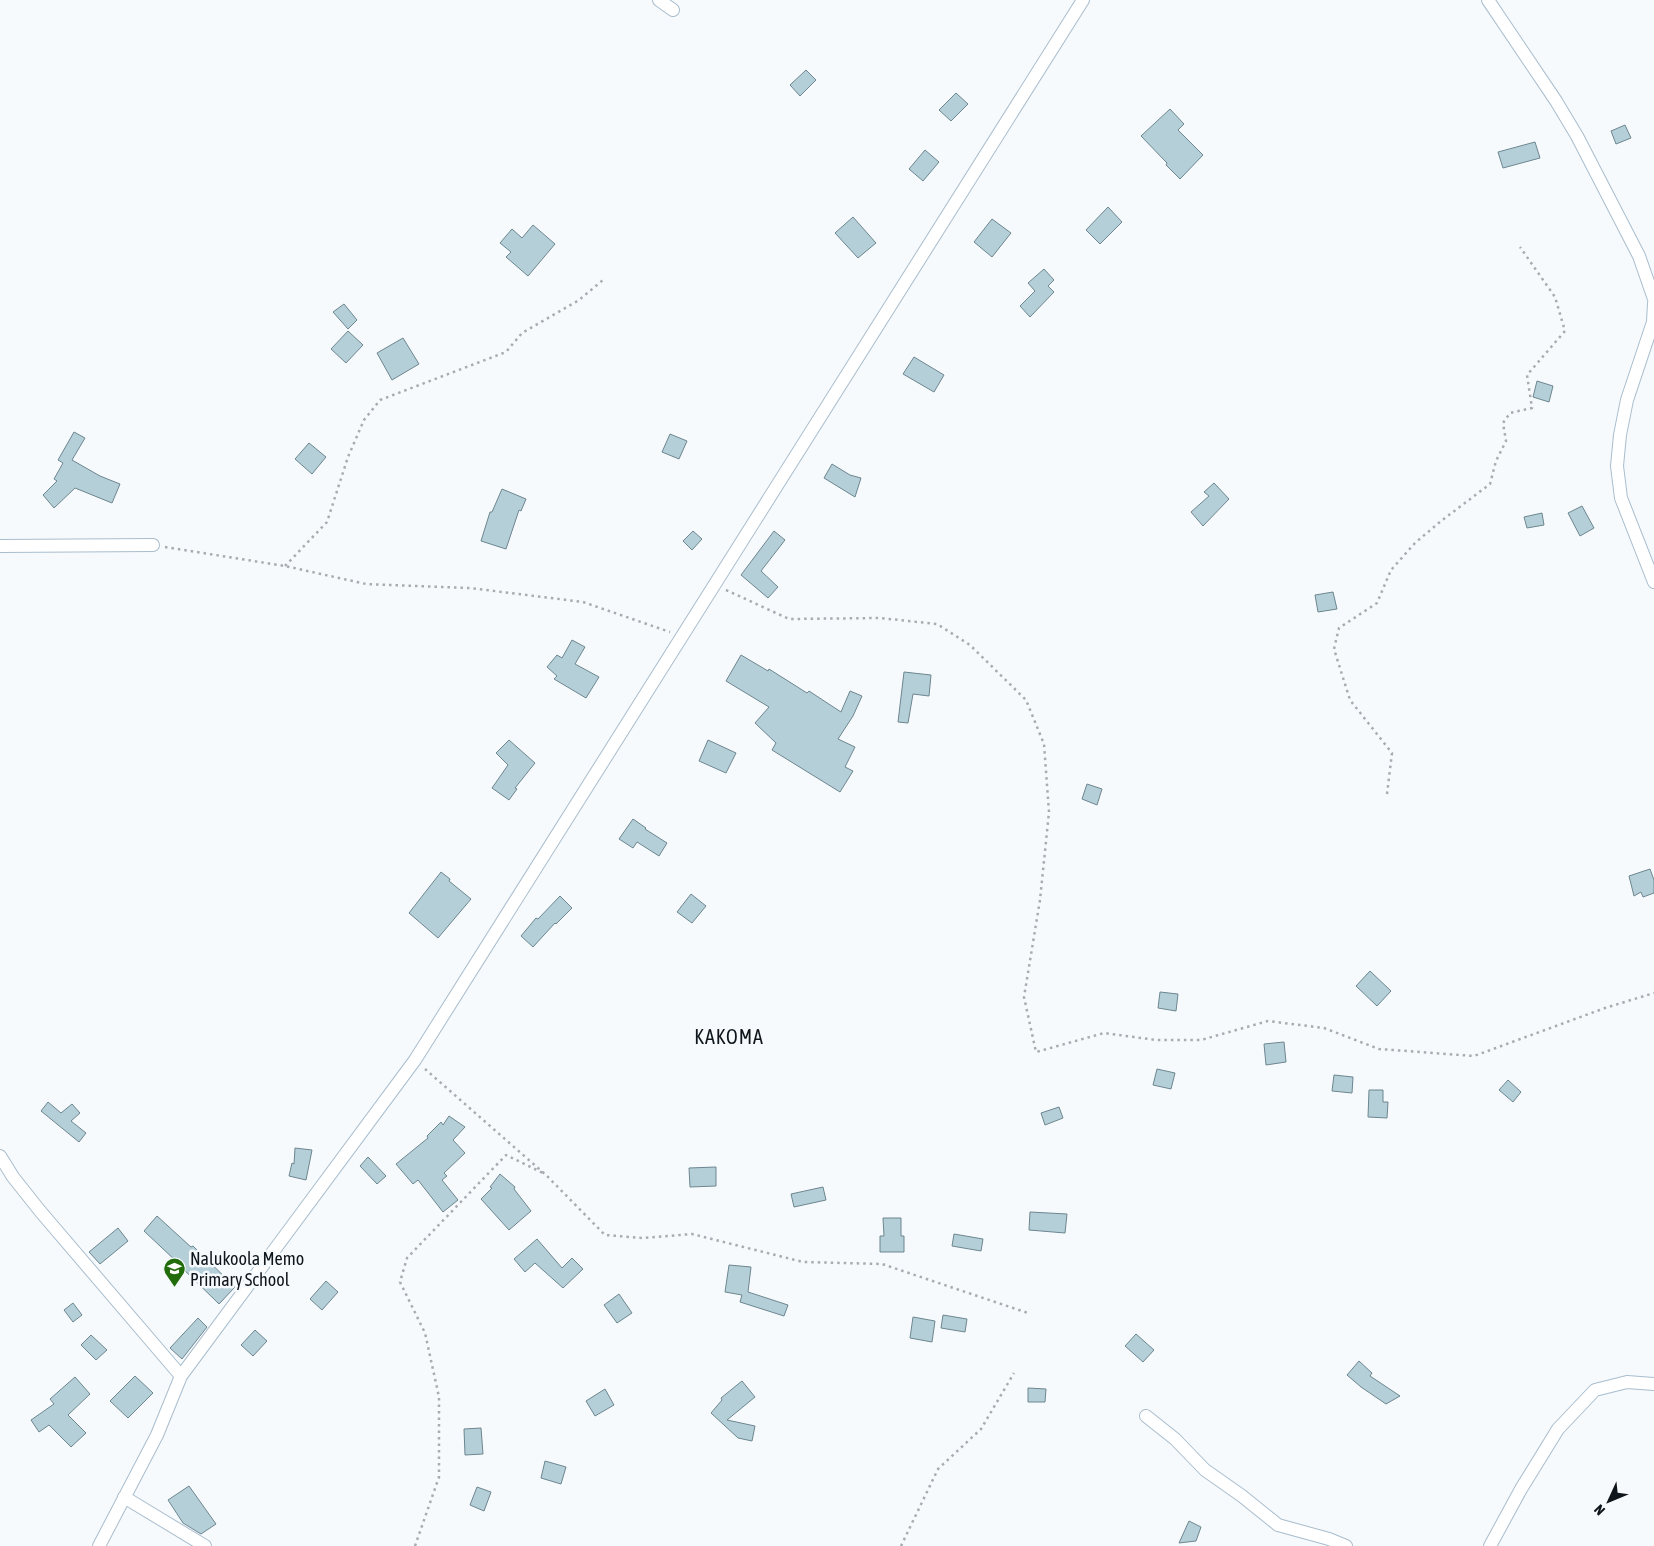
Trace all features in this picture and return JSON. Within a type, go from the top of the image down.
[{"type":"street","points":[[659,0],[672,10]]},
{"type":"street","points":[[99,1546],[157,1435],[181,1376],[415,1060],[1083,0]]},
{"type":"street","points":[[1488,0],[1556,101],[1577,136],[1639,256],[1654,301],[1653,322],[1626,400],[1617,466],[1621,498],[1654,582]]},
{"type":"street","points":[[0,546],[153,545]]},
{"type":"street","points":[[0,1156],[13,1177],[40,1211],[181,1376]]},
{"type":"street","points":[[1490,1546],[1521,1489],[1558,1429],[1595,1390],[1627,1382],[1654,1384]]},
{"type":"street","points":[[1146,1416],[1175,1439],[1205,1470],[1278,1525],[1329,1539],[1346,1546]]},
{"type":"street","points":[[124,1496],[205,1546]]},
{"type":"path","points":[[1387,794],[1392,753],[1350,700],[1334,650],[1339,628],[1377,603],[1391,570],[1415,543],[1490,484],[1496,461],[1506,441],[1503,424],[1510,412],[1532,408],[1526,375],[1565,331],[1555,297],[1520,248]]},
{"type":"path","points":[[285,566],[326,522],[348,457],[364,420],[380,400],[506,352],[522,333],[579,300],[603,280]]},
{"type":"path","points":[[153,545],[285,566],[366,584],[470,588],[583,602],[682,636]]},
{"type":"path","points":[[724,590],[789,619],[880,618],[937,624],[970,645],[1026,700],[1044,744],[1049,812],[1040,900],[1024,997],[1036,1052],[1104,1033],[1156,1040],[1201,1040],[1268,1021],[1324,1028],[1379,1049],[1474,1056],[1606,1008],[1654,993]]},
{"type":"path","points":[[415,1060],[546,1175],[605,1235],[643,1238],[692,1234],[803,1262],[882,1264],[1028,1313]]},
{"type":"path","points":[[415,1546],[439,1477],[438,1396],[425,1333],[400,1282],[408,1258],[506,1155],[546,1175]]},
{"type":"path","points":[[901,1546],[938,1469],[981,1429],[1014,1374]]},
{"type":"building","points":[[806,70],[816,80],[800,96],[790,85]]},
{"type":"building","points":[[956,93],[968,104],[951,121],[939,110]]},
{"type":"building","points":[[1170,109],[1184,124],[1178,130],[1203,155],[1180,179],[1141,136]]},
{"type":"building","points":[[1625,125],[1631,138],[1616,144],[1611,131]]},
{"type":"building","points":[[1535,142],[1540,158],[1503,168],[1498,152]]},
{"type":"building","points":[[925,150],[939,162],[923,181],[909,169]]},
{"type":"building","points":[[1108,207],[1122,222],[1100,244],[1086,230]]},
{"type":"building","points":[[853,217],[876,243],[858,258],[835,233]]},
{"type":"building","points":[[992,219],[1011,233],[992,257],[974,242]]},
{"type":"building","points":[[533,225],[555,244],[528,276],[506,257],[511,252],[500,243],[512,229],[522,238]]},
{"type":"building","points":[[1044,269],[1054,280],[1048,286],[1054,292],[1030,317],[1020,306],[1035,291],[1028,283]]},
{"type":"building","points":[[344,304],[357,320],[348,329],[333,312]]},
{"type":"building","points":[[348,331],[363,345],[346,363],[331,349]]},
{"type":"building","points":[[403,338],[419,364],[392,380],[377,353]]},
{"type":"building","points":[[914,357],[944,375],[934,392],[903,374]]},
{"type":"building","points":[[1537,381],[1553,386],[1549,402],[1533,397]]},
{"type":"building","points":[[74,432],[85,438],[72,460],[100,476],[120,484],[112,503],[75,488],[54,508],[43,495],[57,481],[54,479],[63,463],[58,460]]},
{"type":"building","points":[[670,434],[687,441],[679,459],[662,452]]},
{"type":"building","points":[[309,443],[326,457],[312,474],[295,459]]},
{"type":"building","points":[[832,464],[850,475],[861,478],[855,497],[824,478]]},
{"type":"building","points":[[1214,483],[1229,499],[1203,526],[1191,512],[1209,496],[1204,492]]},
{"type":"building","points":[[502,489],[526,499],[521,511],[519,510],[506,549],[481,541],[490,512],[492,512]]},
{"type":"building","points":[[1582,506],[1594,528],[1580,536],[1568,513]]},
{"type":"building","points":[[1542,513],[1544,525],[1527,528],[1524,517]]},
{"type":"building","points":[[693,531],[702,539],[692,550],[683,541]]},
{"type":"building","points":[[774,531],[785,540],[761,571],[778,587],[768,598],[741,575]]},
{"type":"building","points":[[1333,592],[1337,609],[1318,612],[1315,595]]},
{"type":"building","points":[[572,640],[585,647],[575,664],[599,677],[586,698],[554,679],[557,676],[547,667],[557,655],[562,658]]},
{"type":"building","points":[[741,655],[768,671],[769,669],[807,693],[809,691],[841,712],[850,691],[862,696],[853,716],[838,739],[855,747],[845,767],[853,771],[840,792],[772,750],[776,743],[755,723],[769,707],[726,681]]},
{"type":"building","points":[[904,672],[931,675],[929,696],[913,694],[908,723],[898,722]]},
{"type":"building","points":[[509,740],[535,763],[515,788],[517,789],[509,800],[492,788],[508,765],[496,753]]},
{"type":"building","points":[[708,740],[736,753],[726,773],[699,761]]},
{"type":"building","points":[[1087,784],[1102,789],[1097,805],[1082,799]]},
{"type":"building","points":[[633,819],[667,843],[659,856],[637,842],[633,848],[619,839]]},
{"type":"building","points":[[1650,869],[1654,880],[1654,893],[1643,897],[1641,892],[1634,896],[1629,876]]},
{"type":"building","points":[[441,872],[471,899],[438,938],[409,913]]},
{"type":"building","points":[[691,894],[706,906],[692,923],[677,912]]},
{"type":"building","points":[[560,896],[572,908],[533,947],[521,936],[536,918],[538,919]]},
{"type":"building","points":[[1370,971],[1391,991],[1377,1006],[1356,986]]},
{"type":"building","points":[[1160,992],[1178,994],[1176,1011],[1158,1008]]},
{"type":"building","points":[[1284,1042],[1286,1062],[1266,1065],[1264,1044]]},
{"type":"building","points":[[1157,1069],[1175,1073],[1171,1089],[1153,1085]]},
{"type":"building","points":[[1334,1075],[1353,1077],[1352,1093],[1332,1091]]},
{"type":"building","points":[[1508,1080],[1521,1092],[1513,1102],[1499,1090]]},
{"type":"building","points":[[1369,1090],[1383,1090],[1383,1102],[1388,1102],[1387,1118],[1368,1117]]},
{"type":"building","points":[[48,1102],[61,1113],[72,1104],[80,1113],[71,1121],[86,1133],[79,1142],[41,1111]]},
{"type":"building","points":[[1059,1107],[1063,1118],[1045,1125],[1041,1113]]},
{"type":"building","points":[[449,1116],[465,1127],[453,1140],[465,1153],[444,1173],[447,1176],[442,1180],[458,1200],[443,1212],[418,1180],[413,1184],[396,1164],[428,1138],[427,1136],[441,1122],[443,1125]]},
{"type":"building","points":[[295,1148],[312,1150],[306,1180],[289,1176],[292,1163],[294,1164]]},
{"type":"building","points":[[368,1157],[386,1176],[377,1184],[360,1166]]},
{"type":"building","points":[[716,1167],[716,1186],[690,1187],[689,1168]]},
{"type":"building","points":[[500,1174],[515,1187],[514,1189],[531,1211],[509,1230],[481,1199],[492,1188],[490,1187]]},
{"type":"building","points":[[823,1187],[826,1200],[794,1207],[791,1194]]},
{"type":"building","points":[[1030,1212],[1067,1214],[1065,1233],[1029,1230]]},
{"type":"building","points":[[157,1216],[191,1247],[193,1246],[235,1287],[219,1304],[144,1231]]},
{"type":"building","points":[[883,1218],[901,1218],[901,1236],[904,1236],[904,1252],[880,1252],[880,1236],[884,1236]]},
{"type":"building","points":[[118,1228],[128,1241],[100,1264],[89,1252]]},
{"type":"building","points":[[954,1234],[983,1239],[981,1251],[952,1246]]},
{"type":"building","points":[[537,1239],[562,1268],[572,1258],[583,1269],[563,1288],[535,1263],[525,1272],[514,1259]]},
{"type":"building","points":[[729,1265],[751,1267],[748,1292],[788,1305],[784,1316],[740,1302],[742,1295],[725,1292]]},
{"type":"building","points":[[326,1281],[338,1292],[322,1310],[310,1299]]},
{"type":"building","points":[[619,1294],[632,1313],[617,1323],[604,1305]]},
{"type":"building","points":[[73,1303],[82,1315],[73,1322],[64,1310]]},
{"type":"building","points":[[943,1315],[967,1319],[965,1332],[941,1328]]},
{"type":"building","points":[[913,1317],[935,1321],[932,1342],[910,1338]]},
{"type":"building","points":[[198,1318],[207,1327],[182,1359],[170,1348]]},
{"type":"building","points":[[255,1330],[267,1341],[253,1356],[241,1345]]},
{"type":"building","points":[[1136,1334],[1154,1350],[1143,1362],[1125,1346]]},
{"type":"building","points":[[91,1335],[107,1350],[96,1360],[81,1345]]},
{"type":"building","points":[[1359,1361],[1372,1373],[1370,1376],[1400,1396],[1386,1404],[1361,1387],[1347,1375]]},
{"type":"building","points":[[135,1376],[153,1393],[128,1418],[110,1401]]},
{"type":"building","points":[[75,1377],[90,1394],[68,1415],[86,1433],[71,1447],[49,1425],[39,1432],[31,1420],[54,1404],[50,1399]]},
{"type":"building","points":[[742,1381],[755,1397],[727,1420],[755,1426],[752,1441],[738,1438],[711,1413],[722,1400],[721,1398]]},
{"type":"building","points":[[1028,1388],[1046,1389],[1045,1402],[1028,1402]]},
{"type":"building","points":[[605,1389],[614,1405],[595,1416],[586,1401]]},
{"type":"building","points":[[481,1428],[483,1454],[465,1455],[464,1429]]},
{"type":"building","points":[[545,1461],[566,1467],[561,1484],[541,1478]]},
{"type":"building","points":[[189,1486],[216,1524],[201,1534],[183,1523],[168,1500]]},
{"type":"building","points":[[477,1487],[491,1492],[484,1511],[470,1505]]},
{"type":"building","points":[[1189,1521],[1201,1527],[1196,1541],[1179,1543]]},
{"type":"place","name":"Nalukoola Memo Primary School","points":[[174,1288]]},
{"type":"district","name":"KAKOMA","points":[[729,1037]]}]
